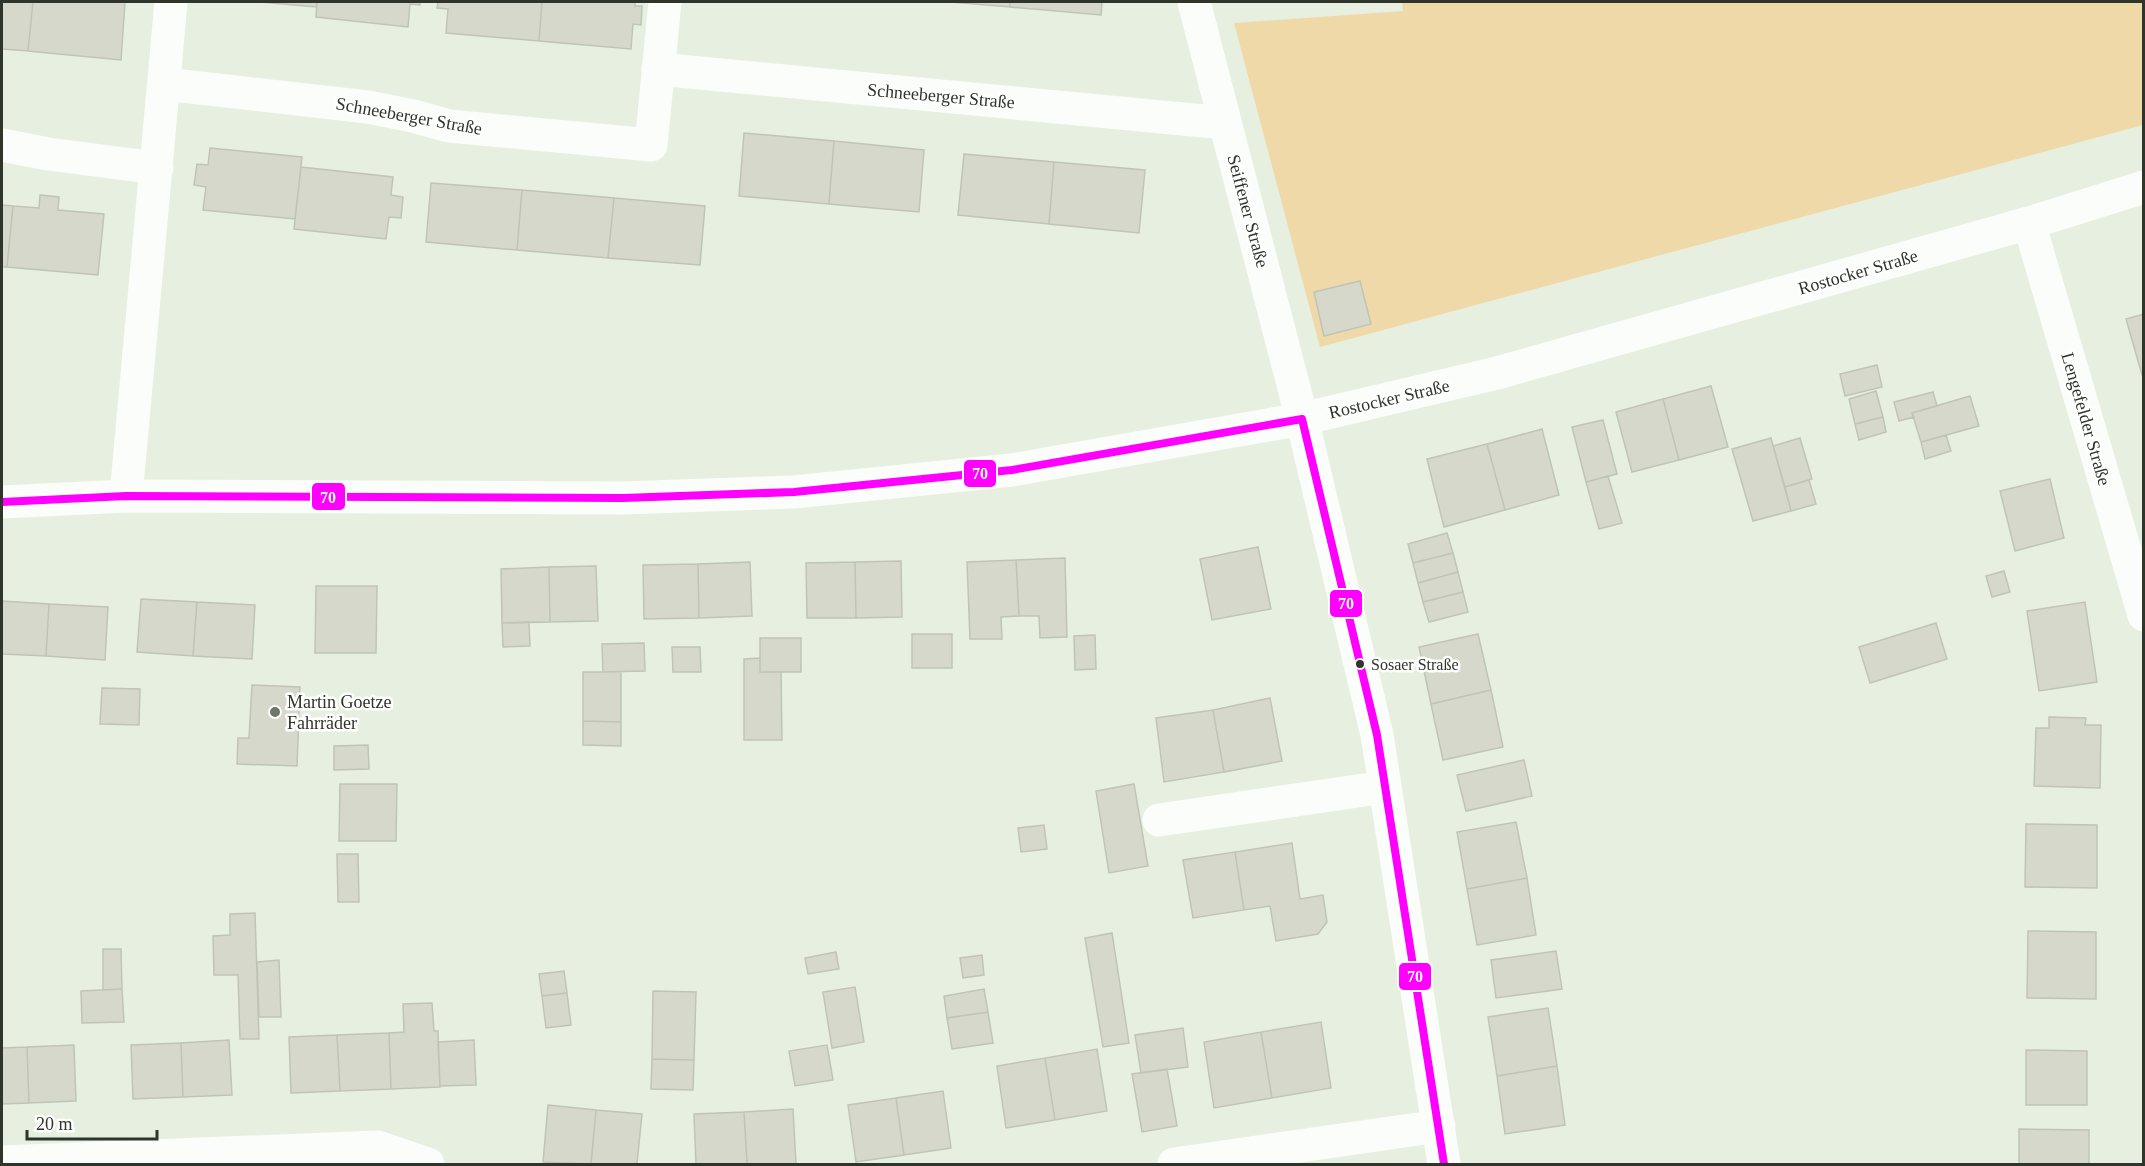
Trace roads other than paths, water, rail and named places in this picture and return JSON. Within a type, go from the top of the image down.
[{"type":"street","points":[[126,496],[171,2]]},
{"type":"street","name":"Schneeberger Straße","points":[[164,84],[368,107],[449,126],[651,145],[665,2]]},
{"type":"street","name":"Seiffener Straße","points":[[1194,2],[1302,419]]},
{"type":"street","name":"Schneeberger Straße","points":[[658,69],[1225,123]]},
{"type":"street","points":[[2,145],[71,158],[157,168]]},
{"type":"street","name":"Rostocker Straße","points":[[2,502],[126,496],[623,498],[794,492],[1012,470],[1302,419],[1497,374],[2029,223],[2144,187]]},
{"type":"street","name":"Lengefelder Straße","points":[[2029,223],[2144,615]]},
{"type":"street","points":[[1302,419],[1377,735],[1444,1164]]},
{"type":"street","points":[[1159,820],[1385,787]]},
{"type":"street","points":[[1174,1164],[1439,1126]]},
{"type":"street","points":[[2,1162],[378,1147],[428,1164]]},
{"type":"place","name":"Sosaer Straße","points":[[1360,664]]},
{"type":"place","name":"Martin Goetze Fahrräder","points":[[275,712]]}]
